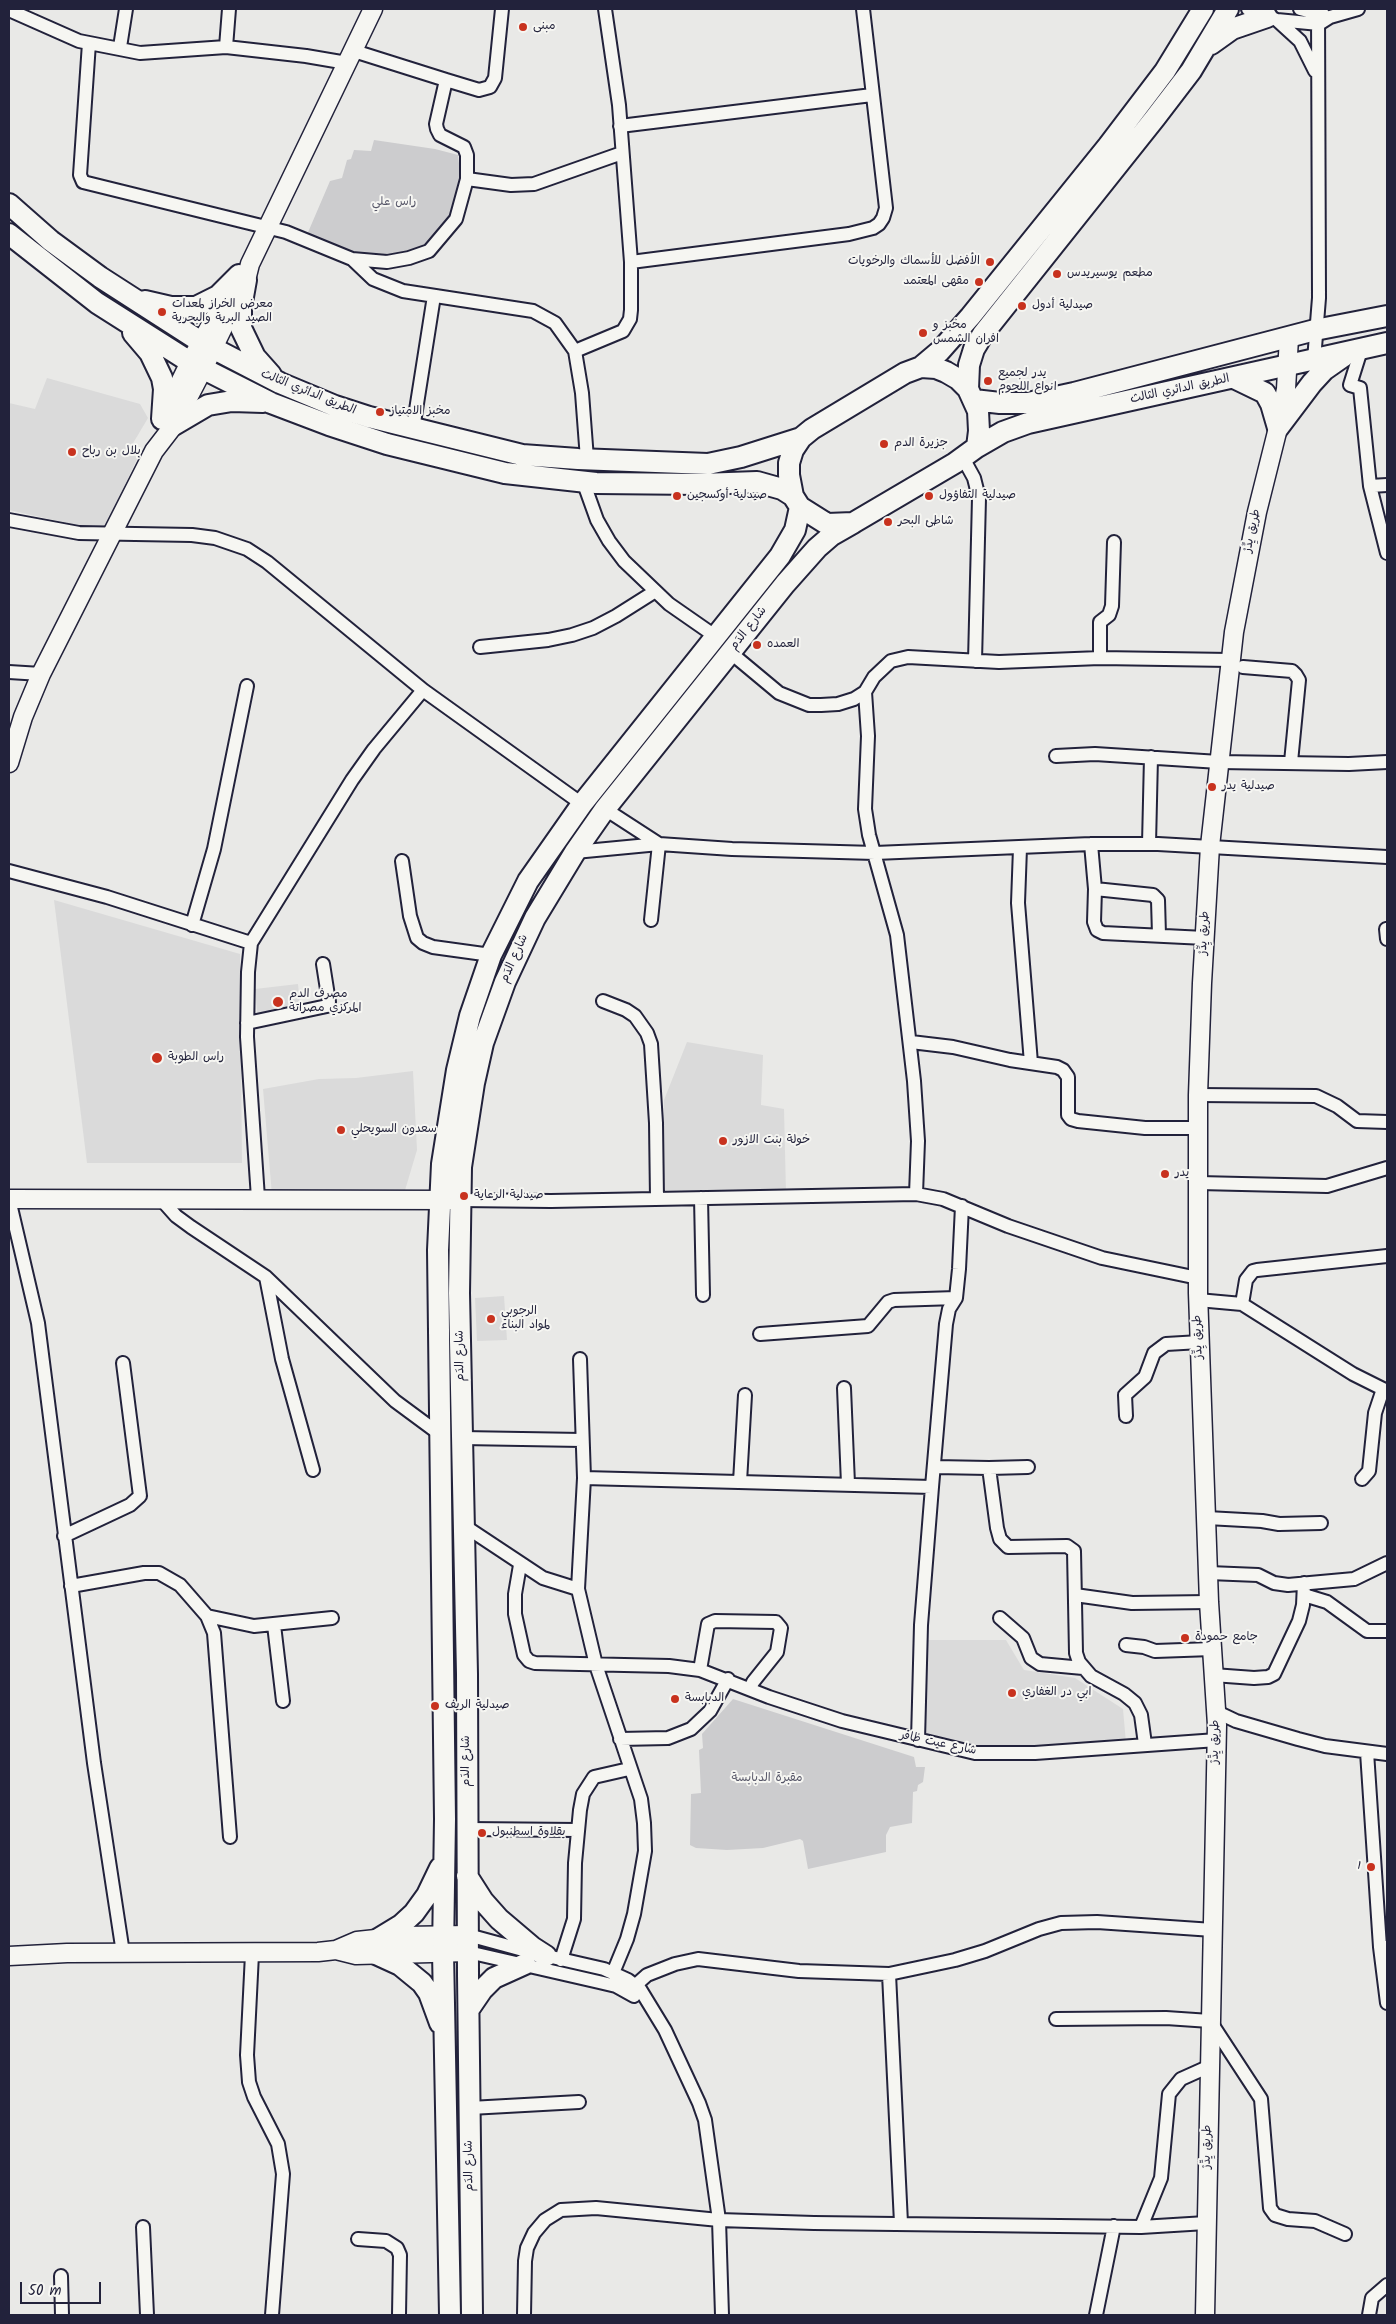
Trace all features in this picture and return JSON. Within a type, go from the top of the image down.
[{"type":"main road","points":[[797,502],[789,475],[789,463],[793,450],[801,438],[812,429],[905,373],[921,367],[940,351],[970,317],[1108,146],[1165,71],[1203,9]]},
{"type":"main road","points":[[970,452],[980,422],[971,394],[969,365],[974,349],[983,334],[1155,118],[1204,50],[1228,9]]},
{"type":"main road","points":[[1204,50],[1232,29],[1272,18]]},
{"type":"main road","name":"الطريق الدائري الثالث","points":[[9,204],[63,250],[130,298],[207,346],[280,383],[335,406],[413,429],[522,454],[587,459],[708,464],[741,457],[801,438]]},
{"type":"main road","name":"الطريق الدائري الثالث","points":[[9,234],[71,284],[197,366],[271,403],[329,425],[388,444],[505,473],[596,483],[701,484],[758,482],[782,489],[826,524],[852,524],[1003,432],[1028,423],[1387,343]]},
{"type":"main road","points":[[130,298],[171,307],[196,307],[218,296],[245,273]]},
{"type":"main road","points":[[245,273],[241,328],[255,357],[280,383]]},
{"type":"main road","points":[[116,315],[143,344],[157,365],[164,389],[168,422],[208,406],[248,400],[271,403]]},
{"type":"main road","name":"الطريق الدائري الثالث","points":[[971,394],[1000,403],[1028,403],[1084,391],[1315,330],[1387,316]]},
{"type":"main road","points":[[1278,428],[1324,370],[1355,351]]},
{"type":"main road","points":[[921,367],[946,372],[958,379],[971,394]]},
{"type":"main road","points":[[1234,378],[1265,393],[1271,404],[1278,428]]},
{"type":"main road","points":[[329,425],[335,406]]},
{"type":"main road","name":"شارع الدَم","points":[[450,2315],[443,1944],[445,1820],[438,1250],[442,1164],[457,1070],[470,1016],[491,955],[528,881],[582,804],[780,556],[795,530],[797,502]]},
{"type":"main road","name":"شارع الدَم","points":[[472,2315],[467,1876],[467,1674],[463,1525],[460,1200],[461,1167],[474,1083],[483,1043],[499,997],[524,938],[548,894],[575,852],[606,809],[768,604],[817,548],[832,535],[852,524]]},
{"type":"main road","points":[[443,1861],[434,1884],[422,1904],[377,1947],[422,1983],[429,1993],[446,2038]]},
{"type":"main road","points":[[467,1876],[483,1901],[499,1920],[532,1947],[554,1958]]},
{"type":"main road","points":[[469,2009],[482,1990],[494,1978],[525,1964]]},
{"type":"street","points":[[120,47],[126,9]]},
{"type":"street","points":[[226,47],[229,9]]},
{"type":"street","points":[[9,763],[23,717],[41,674],[268,227],[373,9]]},
{"type":"street","points":[[9,10],[89,44],[120,47],[148,53],[226,47],[298,55],[350,57],[446,80],[479,90],[490,87],[493,83],[502,9]]},
{"type":"street","points":[[575,350],[623,330],[630,319],[631,262],[613,55],[605,9]]},
{"type":"street","points":[[631,262],[849,234],[873,228],[883,218],[886,208],[863,9]]},
{"type":"street","points":[[1248,9],[1272,18],[1305,48],[1316,72],[1318,86]]},
{"type":"street","points":[[1300,9],[1330,17],[1358,9]]},
{"type":"street","points":[[1272,18],[1318,15]]},
{"type":"street","points":[[1314,360],[1319,298],[1318,15]]},
{"type":"street","points":[[89,44],[80,167],[80,179],[83,182],[286,232],[352,259],[387,262],[405,259],[429,251],[456,219],[467,179],[467,155],[464,147],[440,135],[437,129],[436,124],[446,80]]},
{"type":"street","points":[[620,126],[872,94]]},
{"type":"street","points":[[467,179],[511,185],[534,184],[622,153]]},
{"type":"street","points":[[352,259],[367,274],[386,285],[403,291],[533,311],[555,323],[575,350],[582,393],[587,459]]},
{"type":"street","points":[[413,429],[434,296]]},
{"type":"street","name":"طريق يِدِّرْ","points":[[1205,2315],[1217,1712],[1209,1602],[1198,1300],[1198,1095],[1210,846],[1219,762],[1237,664],[1240,594],[1257,512],[1278,428],[1288,366],[1288,338]]},
{"type":"street","points":[[1355,351],[1350,385],[1360,388],[1370,486],[1387,553]]},
{"type":"street","points":[[970,452],[979,498],[975,661]]},
{"type":"street","points":[[583,481],[598,520],[609,541],[654,592],[715,636]]},
{"type":"street","points":[[1370,486],[1387,485]]},
{"type":"street","points":[[9,520],[65,531],[192,534],[222,540],[246,549],[267,562],[423,690],[582,804]]},
{"type":"street","points":[[1100,658],[1100,622],[1109,616],[1112,606],[1114,542]]},
{"type":"street","points":[[480,647],[548,640],[572,635],[593,628],[616,616],[654,592]]},
{"type":"street","points":[[731,653],[779,693],[809,705],[838,704],[866,692],[881,669],[899,658],[923,656],[975,661],[1064,661],[1100,658],[1237,664],[1292,670],[1299,680],[1291,762]]},
{"type":"street","points":[[9,672],[41,674]]},
{"type":"street","points":[[192,925],[214,848],[247,686]]},
{"type":"street","points":[[258,1198],[247,1024],[251,943],[352,780],[380,741],[423,690]]},
{"type":"street","points":[[866,692],[868,736],[865,809],[897,935],[911,1042],[918,1141],[916,1194]]},
{"type":"street","points":[[1056,756],[1095,754],[1219,762],[1349,764],[1387,762]]},
{"type":"street","points":[[1149,844],[1151,757]]},
{"type":"street","points":[[606,809],[659,844]]},
{"type":"street","points":[[651,920],[659,844]]},
{"type":"street","points":[[575,852],[659,844],[732,849],[875,853],[1091,844],[1149,844],[1387,856]]},
{"type":"street","points":[[1091,844],[1095,889],[1094,922],[1097,930],[1103,932],[1205,938]]},
{"type":"street","points":[[1020,848],[1018,904],[1031,1063]]},
{"type":"street","points":[[402,861],[410,916],[417,938],[424,944],[433,947],[491,955]]},
{"type":"street","points":[[9,871],[107,897],[251,943]]},
{"type":"street","points":[[1095,889],[1153,895],[1158,900],[1160,935]]},
{"type":"street","points":[[247,1024],[327,1006],[329,1002],[323,964]]},
{"type":"street","points":[[603,1001],[626,1010],[635,1016],[648,1033],[651,1044],[657,1132],[657,1199]]},
{"type":"street","points":[[911,1042],[952,1047],[1057,1067],[1066,1073],[1068,1115],[1070,1119],[1105,1125],[1146,1128],[1198,1128]]},
{"type":"street","points":[[1198,1095],[1316,1096],[1337,1106],[1354,1121],[1387,1122]]},
{"type":"street","points":[[1199,1183],[1327,1186],[1387,1168]]},
{"type":"street","points":[[123,1953],[94,1763],[38,1323],[9,1199],[258,1198],[440,1201],[916,1194],[943,1199],[1074,1250],[1102,1258],[1198,1278]]},
{"type":"street","points":[[160,1198],[176,1216],[266,1277],[395,1401],[440,1435]]},
{"type":"street","points":[[701,1198],[702,1296]]},
{"type":"street","points":[[918,1740],[921,1625],[932,1487],[946,1324],[949,1309],[956,1298],[962,1206]]},
{"type":"street","points":[[1242,1304],[1246,1280],[1257,1270],[1387,1256]]},
{"type":"street","points":[[266,1277],[282,1359],[313,1470]]},
{"type":"street","points":[[760,1334],[868,1326],[888,1302],[894,1300],[956,1298]]},
{"type":"street","points":[[1198,1300],[1242,1304],[1353,1374],[1385,1390],[1375,1413],[1369,1471],[1362,1479]]},
{"type":"street","points":[[1126,1416],[1126,1395],[1145,1377],[1154,1352],[1166,1344],[1200,1342]]},
{"type":"street","points":[[580,1359],[584,1478],[578,1589],[596,1665],[643,1810],[645,1851],[634,1914],[614,1973]]},
{"type":"street","points":[[64,1536],[130,1505],[140,1496],[123,1363]]},
{"type":"street","points":[[844,1388],[848,1484]]},
{"type":"street","points":[[740,1482],[745,1395]]},
{"type":"street","points":[[462,1438],[582,1440]]},
{"type":"street","points":[[935,1467],[1028,1467]]},
{"type":"street","points":[[989,1468],[994,1513],[1000,1539],[1008,1547],[1067,1546],[1075,1554],[1076,1653],[1079,1662],[1091,1676],[1124,1694],[1136,1703],[1141,1715],[1145,1744]]},
{"type":"street","points":[[584,1478],[932,1487]]},
{"type":"street","points":[[1207,1518],[1280,1524],[1321,1523]]},
{"type":"street","points":[[463,1525],[520,1565],[543,1578],[578,1589]]},
{"type":"street","points":[[1304,1589],[1354,1579],[1387,1563]]},
{"type":"street","name":"شارع عيت ظافر","points":[[520,1565],[515,1594],[515,1614],[521,1647],[526,1659],[542,1664],[669,1666],[700,1670],[842,1721],[966,1751],[991,1754],[1217,1740]]},
{"type":"street","points":[[71,1586],[144,1573],[159,1573],[180,1585],[207,1616],[214,1633],[230,1837]]},
{"type":"street","points":[[1209,1573],[1258,1575],[1282,1585],[1304,1589],[1327,1602],[1367,1631],[1387,1631]]},
{"type":"street","points":[[1213,1675],[1254,1678],[1268,1677],[1274,1674],[1296,1628],[1304,1589]]},
{"type":"street","points":[[1074,1596],[1132,1603],[1209,1602]]},
{"type":"street","points":[[207,1616],[244,1625],[274,1626],[332,1618]]},
{"type":"street","points":[[1000,1618],[1023,1638],[1031,1658],[1040,1664],[1083,1668]]},
{"type":"street","points":[[700,1670],[708,1624],[715,1621],[776,1622],[781,1628],[777,1652],[750,1689]]},
{"type":"street","points":[[274,1626],[282,1701]]},
{"type":"street","points":[[1126,1645],[1144,1647],[1155,1651],[1212,1649]]},
{"type":"street","points":[[620,1738],[668,1738],[691,1729],[710,1711],[728,1679]]},
{"type":"street","points":[[1217,1712],[1274,1733],[1325,1746],[1387,1754]]},
{"type":"street","points":[[1367,1752],[1384,1947],[1387,2004]]},
{"type":"street","points":[[554,1958],[574,1919],[580,1810],[588,1783],[598,1775],[629,1769]]},
{"type":"street","points":[[467,1829],[578,1830]]},
{"type":"street","points":[[631,1988],[648,1974],[675,1964],[698,1959],[799,1971],[889,1974],[955,1960],[985,1951],[1039,1929],[1061,1923],[1097,1922],[1213,1930]]},
{"type":"street","points":[[9,1956],[123,1953],[252,1954],[336,1950],[356,1955],[377,1947],[468,1944],[554,1958],[614,1973],[653,2007],[689,2080],[705,2120],[719,2220],[722,2315]]},
{"type":"street","points":[[468,1944],[525,1964],[631,1988]]},
{"type":"street","points":[[252,1954],[248,2077],[254,2097],[278,2144],[284,2174],[272,2315]]},
{"type":"street","points":[[889,1974],[902,2223]]},
{"type":"street","points":[[1056,2020],[1166,2018],[1210,2021],[1260,2099],[1270,2208],[1275,2215],[1288,2219],[1315,2221],[1345,2234]]},
{"type":"street","points":[[1141,2227],[1161,2178],[1169,2094],[1181,2079],[1210,2066]]},
{"type":"street","points":[[470,2108],[579,2102]]},
{"type":"street","points":[[524,2315],[525,2261],[530,2240],[545,2220],[561,2210],[596,2208],[719,2220],[1141,2227],[1206,2223]]},
{"type":"street","points":[[1096,2315],[1114,2226]]},
{"type":"street","points":[[143,2227],[147,2315]]},
{"type":"street","points":[[358,2239],[386,2241],[397,2248],[400,2255],[399,2315]]},
{"type":"street","points":[[61,2276],[62,2315]]},
{"type":"street","points":[[1369,2315],[1372,2298],[1387,2285]]},
{"type":"shaded area","name":"بلال بن رباح","points":[[47,378],[140,404],[148,418],[132,445],[137,459],[103,531],[9,510],[9,403],[35,409]]},
{"type":"shaded area","name":"راس الطوبة","points":[[54,900],[240,954],[242,1163],[87,1163]]},
{"type":"shaded area","name":"مصرف الدم المركزي مصراتة","points":[[298,984],[301,1016],[258,1020],[255,989]]},
{"type":"shaded area","name":"خولة بنت الازور","points":[[687,1042],[763,1055],[761,1105],[784,1109],[786,1193],[661,1195],[664,1100]]},
{"type":"shaded area","name":"سعدون السويحلي","points":[[413,1071],[417,1150],[403,1197],[272,1195],[263,1089],[319,1079],[356,1078]]},
{"type":"shaded area","name":"الرجوبي لمواد البناء","points":[[504,1296],[507,1340],[477,1341],[475,1298]]},
{"type":"shaded area","name":"ابي در الغفاري","points":[[928,1640],[1006,1640],[1024,1670],[1075,1678],[1123,1709],[1126,1743],[981,1752],[931,1740],[925,1732]]},
{"type":"green space","name":"راس علي","points":[[374,140],[435,149],[458,155],[461,181],[448,228],[412,257],[362,259],[306,237],[330,181],[342,178],[347,160],[351,159],[354,150],[371,151]]},
{"type":"green space","name":"مقبرة الدبابسة","points":[[733,1699],[914,1757],[916,1767],[925,1767],[923,1782],[918,1785],[917,1791],[913,1792],[912,1823],[890,1827],[886,1835],[886,1852],[808,1869],[803,1841],[800,1839],[763,1848],[727,1850],[696,1848],[690,1845],[691,1794],[701,1793],[699,1750],[703,1748],[702,1734]]},
{"type":"place","name":"مبنى","points":[[523,27]]},
{"type":"place","name":"الأفضل للأسماك والرخويات","points":[[990,262]]},
{"type":"place","name":"مطعم يوسيريدس","points":[[1057,274]]},
{"type":"place","name":"مقهى المعتمد","points":[[979,282]]},
{"type":"place","name":"صيدلية أدول","points":[[1022,306]]},
{"type":"place","name":"معرض الخراز لمعدات الصيد البرية والبحرية","points":[[162,312]]},
{"type":"place","name":"مخبز و افران الشمس","points":[[923,333]]},
{"type":"place","name":"يدر لجميع انواع اللحوم","points":[[988,381]]},
{"type":"place","name":"مخبز اﻻمتياز","points":[[380,412]]},
{"type":"place","name":"جزيرة الدم","points":[[884,444]]},
{"type":"place","name":"بلال بن رباح","points":[[72,452]]},
{"type":"place","name":"صيدلية أوكسجين","points":[[677,496]]},
{"type":"place","name":"صيدلية التفاؤول","points":[[929,496]]},
{"type":"place","name":"شاطئ البحر","points":[[888,522]]},
{"type":"place","name":"العمده","points":[[757,645]]},
{"type":"place","name":"صيدلية يدر","points":[[1212,787]]},
{"type":"place","name":"مصرف الدم المركزي مصراتة","points":[[278,1002]]},
{"type":"place","name":"راس الطوبة","points":[[157,1058]]},
{"type":"place","name":"سعدون السويحلي","points":[[341,1130]]},
{"type":"place","name":"خولة بنت الازور","points":[[723,1141]]},
{"type":"place","name":"يدر","points":[[1165,1174]]},
{"type":"place","name":"صيدلية الرعاية","points":[[464,1196]]},
{"type":"place","name":"الرجوبي لمواد البناء","points":[[491,1319]]},
{"type":"place","name":"جامع حمودة","points":[[1185,1638]]},
{"type":"place","name":"ابي در الغفاري","points":[[1012,1693]]},
{"type":"place","name":"الدبابسة","points":[[675,1699]]},
{"type":"place","name":"صيدلية الريف","points":[[435,1706]]},
{"type":"place","name":"بقلاوة اسطنبول","points":[[482,1833]]},
{"type":"place","name":"1","points":[[1371,1867]]}]
